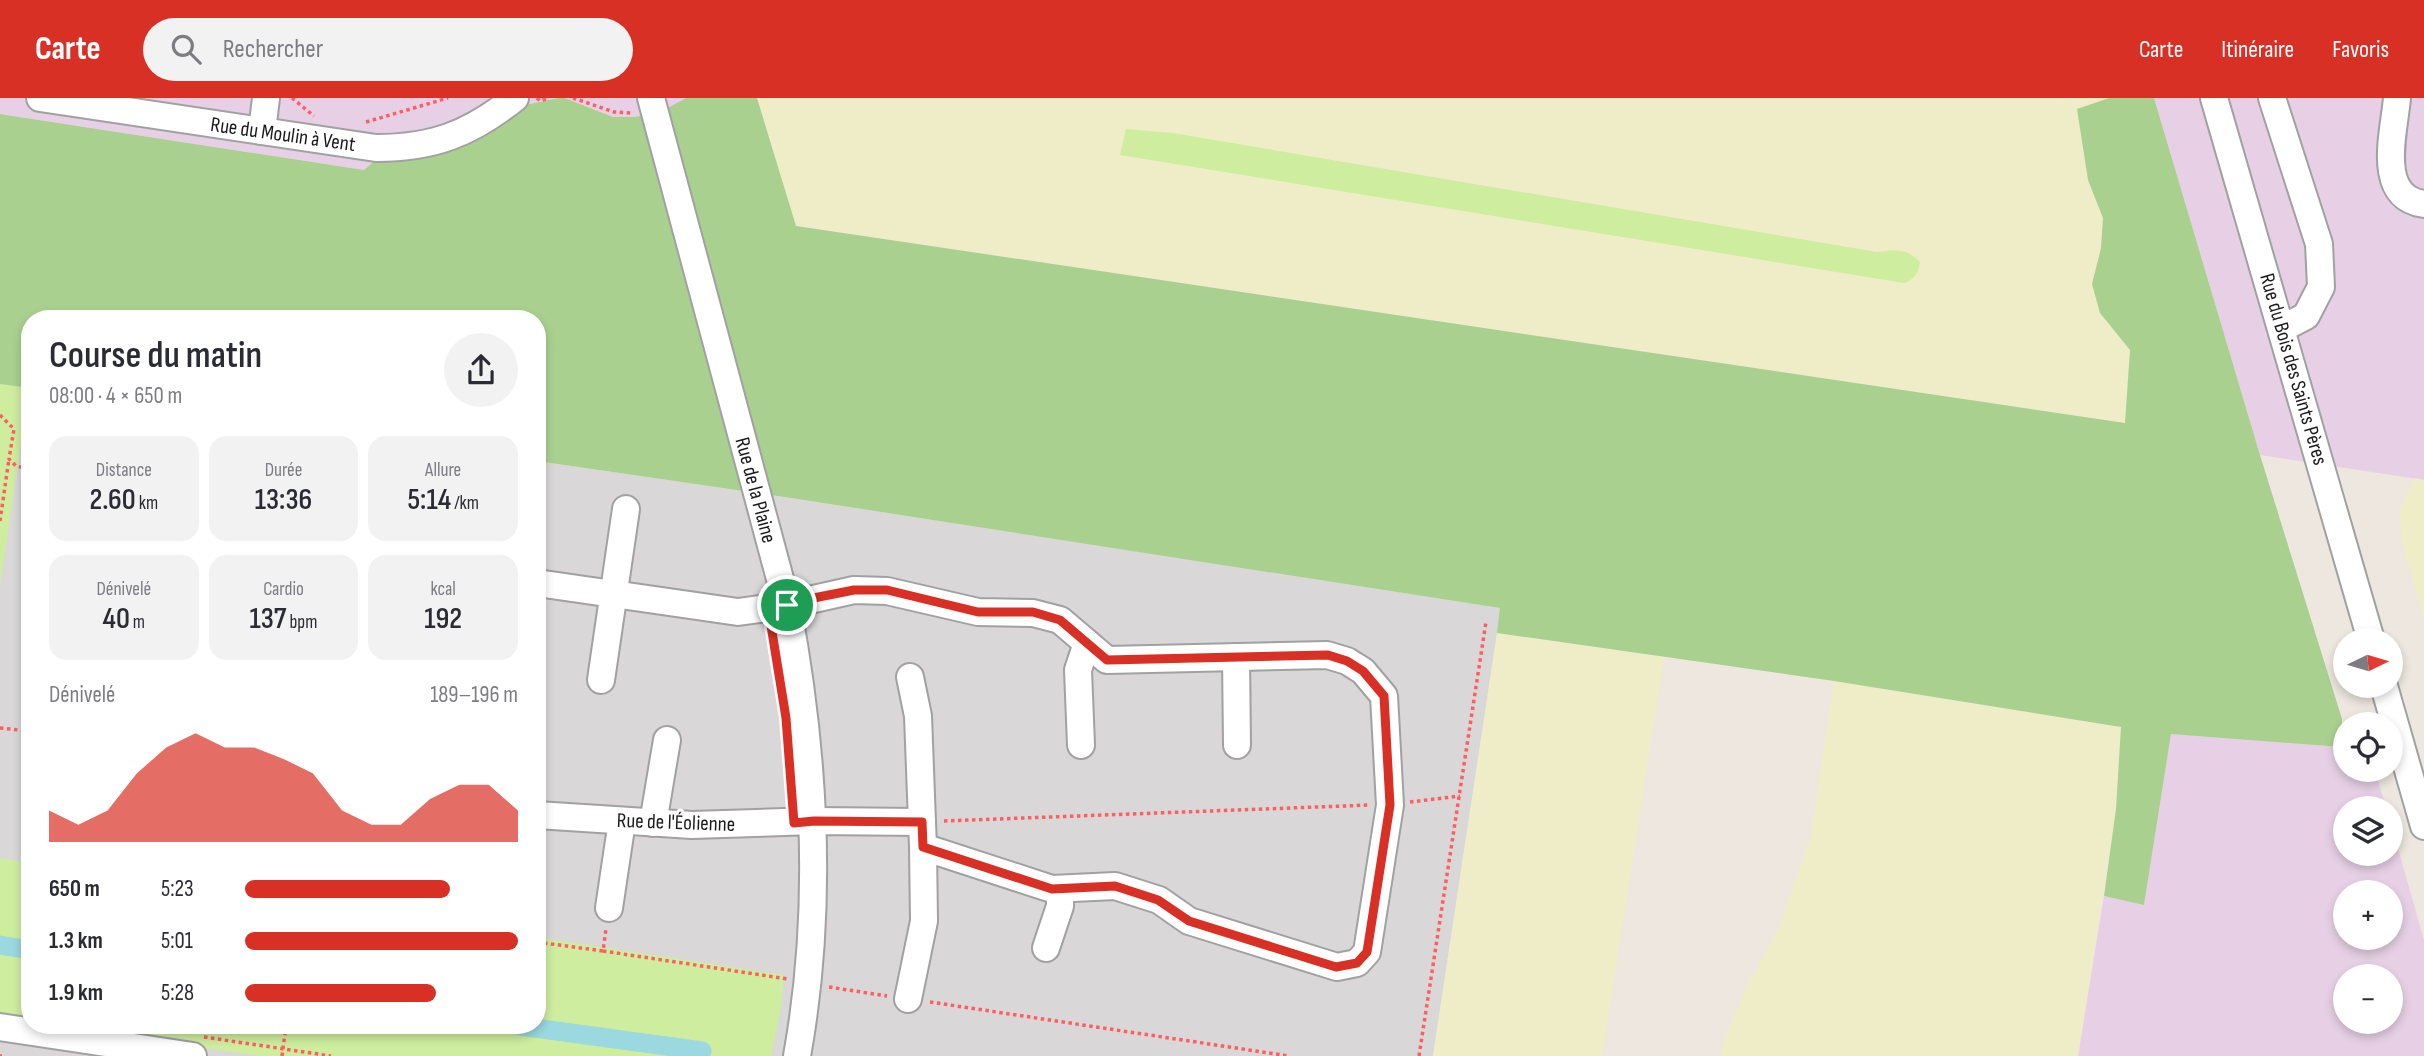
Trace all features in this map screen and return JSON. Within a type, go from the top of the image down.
[{"type":"street","name":"Rue du Moulin à Vent","points":[[40,98],[376,148],[416,146],[465,132],[481,124],[514,98]]},
{"type":"street","points":[[262,131],[266,98]]},
{"type":"street","name":"Rue du Bois des Saints Pères","points":[[2214,98],[2283,328],[2368,628]]},
{"type":"street","points":[[2272,98],[2319,244],[2320,287],[2306,316],[2283,328]]},
{"type":"street","points":[[2397,98],[2390,172],[2404,197],[2424,204]]},
{"type":"street","name":"Rue de la Plaine","points":[[653,103],[787,605],[801,682],[814,821],[813,899],[806,1009],[797,1056]]},
{"type":"street","points":[[601,680],[626,509]]},
{"type":"street","points":[[546,584],[738,612],[787,605]]},
{"type":"street","name":"Rue de l'Éolienne","points":[[546,816],[692,825],[814,821],[923,834],[1052,889],[1115,886],[1158,900],[1189,921],[1336,967],[1357,963],[1367,952],[1390,805],[1384,696],[1363,671],[1347,661],[1328,655],[1107,660],[1060,620],[1033,612],[978,612],[887,590],[854,590],[787,605]]},
{"type":"street","points":[[1081,745],[1078,670],[1087,643]]},
{"type":"street","points":[[1236,657],[1237,745]]},
{"type":"street","points":[[908,999],[924,921],[918,716],[909,677]]},
{"type":"street","points":[[2387,698],[2424,826]]},
{"type":"street","points":[[653,823],[667,740]]},
{"type":"street","points":[[609,908],[622,821]]},
{"type":"street","points":[[1046,948],[1060,906],[1060,889]]},
{"type":"street","points":[[0,1027],[21,1029]]},
{"type":"street","points":[[73,1034],[198,1046]]},
{"type":"path","points":[[292,98],[313,116],[326,118]]},
{"type":"path","points":[[359,122],[369,123],[448,98]]},
{"type":"path","points":[[537,98],[540,101],[549,98]]},
{"type":"path","points":[[573,98],[614,112],[634,113],[653,103]]},
{"type":"path","points":[[0,415],[15,429],[0,521]]},
{"type":"path","points":[[9,459],[21,467]]},
{"type":"path","points":[[1419,1056],[1486,622]]},
{"type":"path","points":[[0,728],[21,731]]},
{"type":"path","points":[[923,834],[1390,805],[1460,796]]},
{"type":"path","points":[[603,951],[609,908]]},
{"type":"path","points":[[546,943],[788,979]]},
{"type":"path","points":[[788,990],[789,967]]},
{"type":"path","points":[[827,987],[1289,1056]]},
{"type":"path","points":[[282,1056],[285,1034]]},
{"type":"path","points":[[198,1046],[282,1049],[331,1056]]},
{"type":"shaded area","points":[[0,98],[558,98],[525,105],[364,170],[0,114]]},
{"type":"shaded area","points":[[565,98],[686,98],[660,112],[634,117],[613,117]]},
{"type":"shaded area","points":[[757,98],[2109,98],[2077,109],[2088,180],[2103,218],[2101,248],[2092,285],[2100,313],[2130,350],[2125,423],[796,226]]},
{"type":"shaded area","points":[[2154,98],[2424,98],[2424,480],[2260,455]]},
{"type":"shaded area","points":[[0,384],[21,387],[21,1034],[546,1034],[546,462],[1501,608],[1433,1056],[0,1056]]},
{"type":"shaded area","points":[[2415,478],[2424,480],[2424,620],[2402,543],[2400,509]]},
{"type":"shaded area","points":[[1497,633],[1664,657],[1602,1056],[1433,1056]]},
{"type":"shaded area","points":[[1834,681],[2121,727],[2116,809],[2078,1056],[1721,1056],[1724,1040],[1747,985],[1779,927],[1811,835]]},
{"type":"shaded area","points":[[2171,733],[2333,746],[2333,782],[2378,782],[2383,796],[2333,796],[2333,866],[2403,866],[2424,940],[2424,1056],[2078,1056],[2104,896],[2144,904]]},
{"type":"green space","points":[[558,98],[565,98],[613,117],[634,117],[660,112],[686,98],[757,98],[796,226],[2125,423],[2130,350],[2100,313],[2092,284],[2101,248],[2103,218],[2088,180],[2077,109],[2109,98],[2154,98],[2333,690],[2333,698],[2335,698],[2340,712],[2333,712],[2333,746],[2171,734],[2144,905],[2104,896],[2116,809],[2121,727],[1834,681],[1497,633],[1500,608],[546,462],[546,310],[21,310],[21,387],[0,384],[0,114],[364,170],[378,158],[525,105]]},
{"type":"green space","points":[[1126,129],[1173,133],[1877,252],[1900,251],[1910,254],[1920,262],[1915,276],[1904,283],[1120,155]]},
{"type":"green space","points":[[0,384],[21,387],[21,443],[0,586]]},
{"type":"green space","points":[[0,858],[21,862],[21,1022],[0,1019]]},
{"type":"green space","points":[[546,938],[784,975],[781,1007],[771,1056],[259,1056],[104,1034],[546,1034]]},
{"type":"waterway","points":[[0,945],[21,948]]},
{"type":"waterway","points":[[546,1030],[702,1051]]},
{"type":"route","points":[[854,590],[887,590],[978,612],[1033,612],[1060,620],[1107,660],[1328,655],[1347,661],[1363,671],[1384,696],[1390,805],[1367,952],[1357,963],[1336,967],[1189,921],[1158,900],[1115,886],[1052,889],[923,847],[922,822],[794,823],[786,718],[768,607],[787,605],[854,590]]}]
